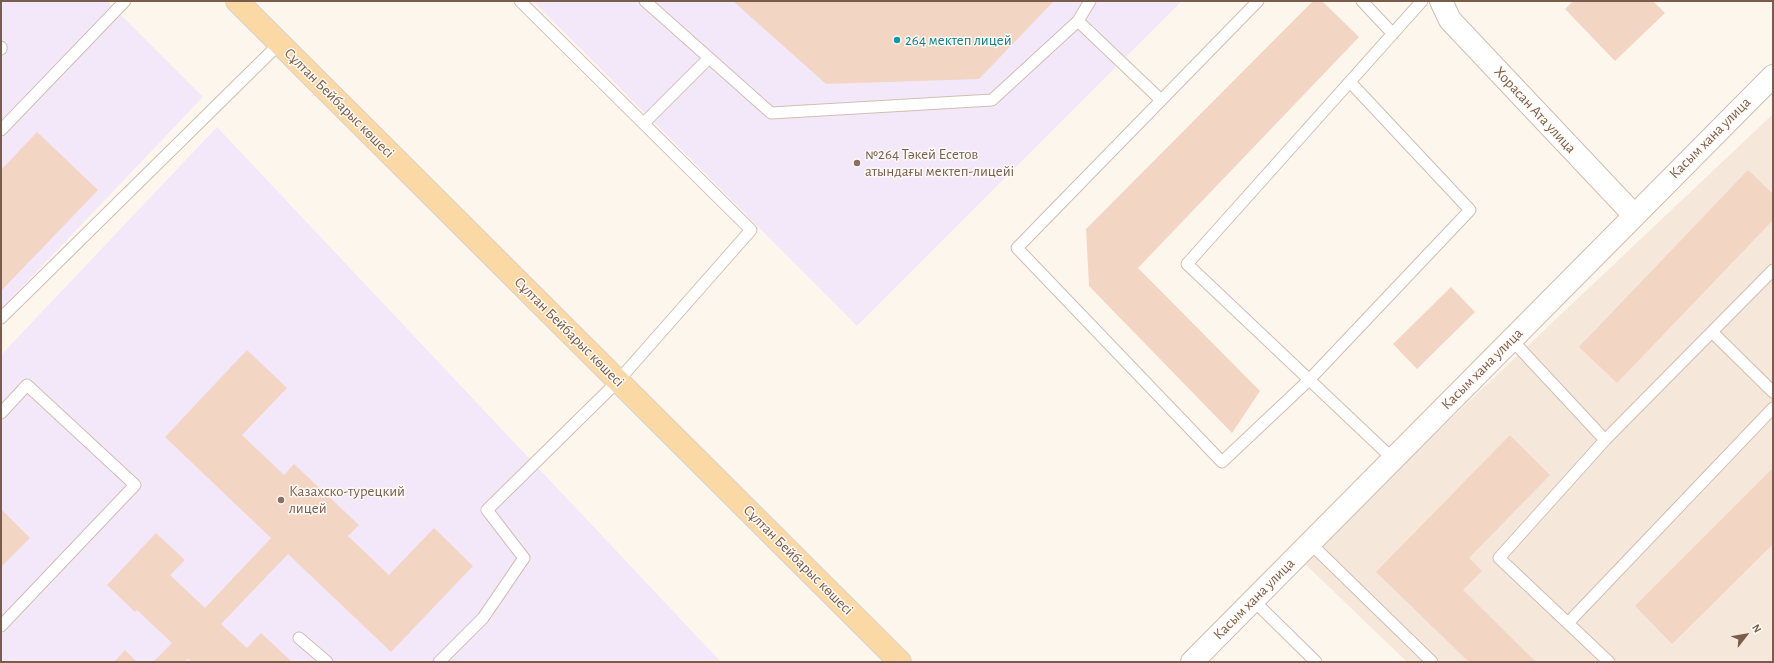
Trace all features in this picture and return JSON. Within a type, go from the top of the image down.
[{"type":"main road","name":"Сұлтан Бейбарыс көшесі","points":[[238,1],[900,662]]},
{"type":"street","name":"Хорасан Ата улица","points":[[1441,1],[1450,20],[1634,215]]},
{"type":"street","name":"Касым хана улица","points":[[1192,662],[1773,76]]},
{"type":"lane","points":[[1,130],[125,1]]},
{"type":"lane","points":[[440,662],[483,618],[524,558],[488,510],[618,381],[751,230],[520,1]]},
{"type":"lane","points":[[645,1],[771,113],[992,100],[1078,21],[1090,1]]},
{"type":"lane","points":[[1258,1],[1017,248],[1222,462],[1309,380],[1470,210],[1350,82]]},
{"type":"lane","points":[[1362,1],[1393,34]]},
{"type":"lane","points":[[1393,459],[1187,264],[1422,1]]},
{"type":"lane","points":[[1078,21],[1161,100]]},
{"type":"lane","points":[[1,318],[280,43]]},
{"type":"lane","points":[[644,123],[709,58]]},
{"type":"lane","points":[[1609,662],[1499,558],[1606,440],[1773,270]]},
{"type":"lane","points":[[1712,332],[1773,392]]},
{"type":"lane","points":[[1511,339],[1606,440]]},
{"type":"lane","points":[[1,413],[27,385],[135,485],[1,626]]},
{"type":"lane","points":[[1568,623],[1773,408]]},
{"type":"lane","points":[[1310,543],[1432,662]]},
{"type":"lane","points":[[1253,600],[1316,662]]},
{"type":"lane","points":[[299,638],[327,662]]},
{"type":"shaded area","points":[[1,1],[107,1],[203,97],[1,309]]},
{"type":"shaded area","name":"№264 Тәкей Есетов атындағы мектеп-лицейі","points":[[533,1],[1182,1],[857,326]]},
{"type":"shaded area","points":[[1773,114],[1773,662],[1407,662],[1301,560]]},
{"type":"shaded area","points":[[217,127],[721,662],[1,662],[1,355]]},
{"type":"building","name":"264 мектеп лицей","points":[[733,1],[1054,1],[979,79],[826,84]]},
{"type":"building","points":[[1313,1],[1322,1],[1359,37],[1138,268],[1260,391],[1232,433],[1089,286],[1086,229]]},
{"type":"building","points":[[1573,1],[1653,1],[1665,13],[1615,61],[1565,9]]},
{"type":"building","points":[[37,132],[98,190],[1,291],[1,170]]},
{"type":"building","points":[[1748,170],[1773,194],[1773,220],[1617,383],[1579,347]]},
{"type":"building","points":[[1451,287],[1475,312],[1417,369],[1393,344]]},
{"type":"building","name":"Казахско-турецкий лицей","points":[[247,350],[287,388],[242,435],[284,475],[294,464],[359,525],[348,536],[389,575],[434,528],[473,566],[391,652],[288,554],[221,624],[247,648],[261,633],[292,662],[192,662],[188,659],[185,662],[153,662],[172,643],[137,610],[135,612],[107,585],[156,533],[185,560],[170,575],[205,608],[271,538],[165,437]]},
{"type":"building","points":[[1510,435],[1550,475],[1469,558],[1482,571],[1463,590],[1536,662],[1469,662],[1376,572]]},
{"type":"building","points":[[1773,468],[1773,544],[1672,644],[1635,606]]},
{"type":"building","points":[[1,509],[30,538],[1,567]]},
{"type":"building","points":[[125,650],[137,662],[114,662]]},
{"type":"place","name":"264 мектеп лицей","points":[[897,40]]},
{"type":"place","name":"№264 Тәкей Есетов атындағы мектеп-лицейі","points":[[857,163]]},
{"type":"place","name":"Казахско-турецкий лицей","points":[[281,500]]}]
